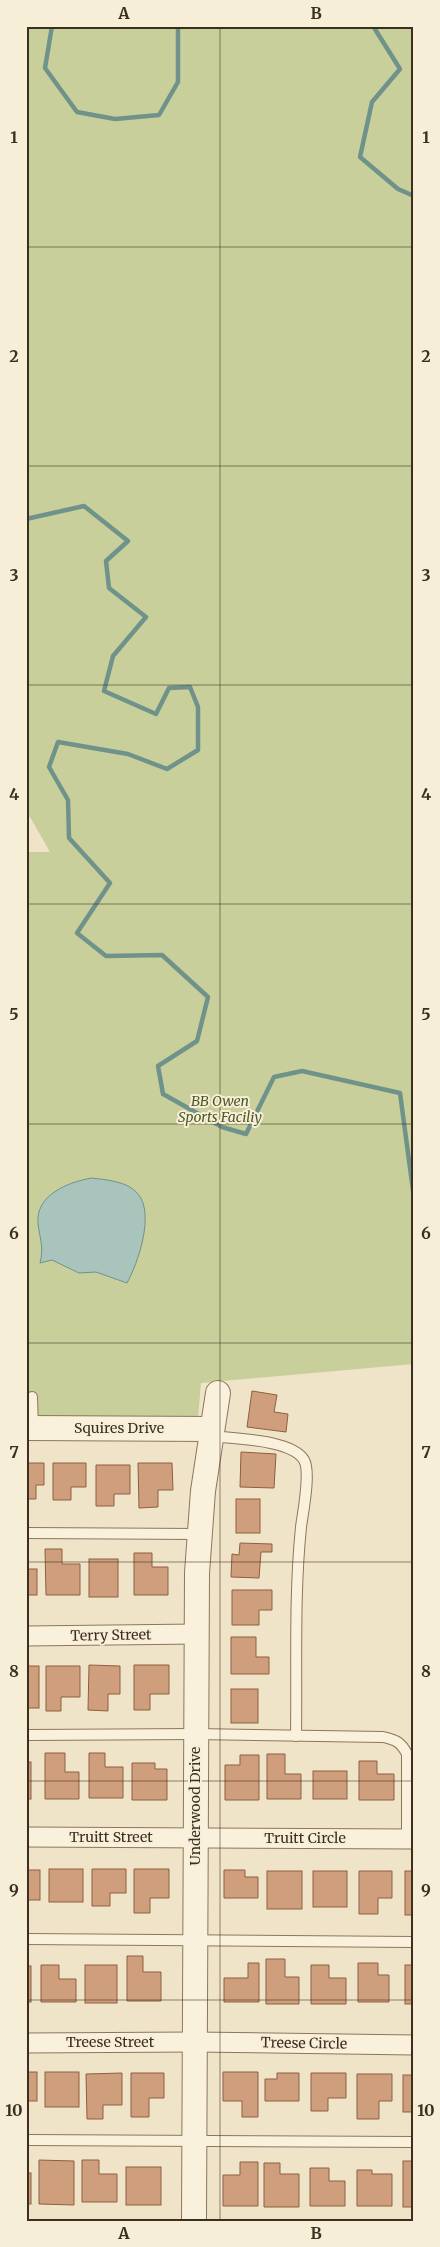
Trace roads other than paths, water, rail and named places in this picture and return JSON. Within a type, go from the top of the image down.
[{"type":"street","name":"Underwood Drive","points":[[194,2221],[194,1940],[199,1534],[202,1491],[218,1393]]},
{"type":"street","name":"Squires Drive","points":[[30,1428],[211,1433]]},
{"type":"street","name":"Terry Street","points":[[26,1636],[197,1634]]},
{"type":"street","name":"Truitt Street","points":[[26,1837],[195,1837]]},
{"type":"street","name":"Truitt Circle","points":[[195,1837],[410,1839]]},
{"type":"street","name":"Treese Street","points":[[26,2043],[194,2042]]},
{"type":"street","name":"Treese Circle","points":[[194,2042],[414,2045]]},
{"type":"lane","points":[[30,1428],[32,1397]]},
{"type":"lane","points":[[211,1433],[282,1445],[295,1451],[305,1460],[307,1473],[300,1537],[296,1736]]},
{"type":"lane","points":[[26,1533],[199,1534]]},
{"type":"lane","points":[[26,1735],[196,1734],[383,1738],[396,1740],[403,1746],[407,1754],[410,1839]]},
{"type":"lane","points":[[26,1939],[414,1942]]},
{"type":"lane","points":[[26,2140],[414,2142]]},
{"type":"water","points":[[92,1178],[129,1186],[138,1194],[143,1203],[145,1226],[143,1238],[136,1263],[127,1283],[96,1272],[79,1273],[52,1260],[40,1263],[42,1248],[38,1214],[42,1205],[47,1198],[64,1187]]},
{"type":"waterway","points":[[52,26],[45,68],[77,112],[115,119],[159,115],[178,82],[178,26]]},
{"type":"waterway","points":[[373,26],[400,69],[372,102],[360,157],[398,189],[414,196]]},
{"type":"waterway","points":[[26,519],[84,506],[128,541],[106,561],[109,588],[146,617],[113,656],[104,691],[156,714],[169,688],[190,687],[198,707],[198,750],[167,769],[128,754],[58,742],[49,767],[68,800],[69,838],[110,883],[77,933],[106,956],[162,955],[208,997],[197,1041],[158,1066],[163,1094],[222,1127],[246,1134],[274,1077],[302,1071],[400,1093],[414,1198]]},
{"type":"park label","name":"BB Owen Sports Faciliy","points":[[220,1110]]}]
